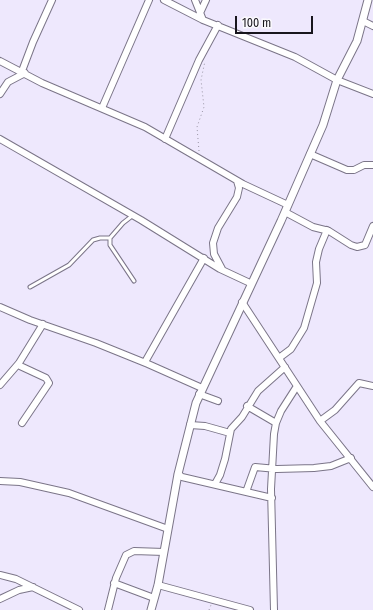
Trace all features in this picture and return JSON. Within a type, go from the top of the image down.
[{"type":"street","points":[[0,94],[8,82],[24,72],[36,35],[52,0]]},
{"type":"street","points":[[102,108],[149,0]]},
{"type":"street","points":[[164,0],[203,20],[295,57],[338,80],[373,94]]},
{"type":"street","points":[[195,0],[203,20]]},
{"type":"street","points":[[200,13],[206,0]]},
{"type":"street","points":[[151,610],[158,585],[178,474],[200,391],[229,334],[250,283],[286,208],[326,118],[338,80],[357,41],[368,0]]},
{"type":"street","points":[[363,21],[373,26]]},
{"type":"street","points":[[165,139],[202,54],[218,25]]},
{"type":"street","points":[[0,61],[24,72],[42,83],[102,108],[165,139],[237,182],[286,208],[313,226],[327,230],[351,245],[362,247],[365,245],[372,229]]},
{"type":"street","points":[[0,139],[223,270],[250,283]]},
{"type":"street","points":[[310,154],[347,170],[354,170],[364,165],[373,165]]},
{"type":"street","points":[[223,270],[214,254],[213,243],[218,228],[237,197],[239,188],[237,182]]},
{"type":"street","points":[[279,358],[291,349],[304,328],[317,283],[316,262],[319,249],[327,230]]},
{"type":"street","points":[[145,362],[204,258]]},
{"type":"street","points":[[242,302],[320,421],[373,487]]},
{"type":"street","points":[[0,306],[43,324],[145,362],[218,401]]},
{"type":"street","points":[[0,385],[18,364],[43,324]]},
{"type":"street","points":[[18,364],[46,378],[49,383],[22,423]]},
{"type":"street","points":[[214,484],[224,464],[230,433],[242,417],[247,406],[269,380],[285,367]]},
{"type":"street","points":[[320,421],[335,410],[359,383],[373,386]]},
{"type":"street","points":[[274,610],[272,469],[276,422],[288,398],[297,386]]},
{"type":"street","points":[[247,406],[276,422]]},
{"type":"street","points":[[190,425],[205,426],[230,433]]},
{"type":"street","points":[[246,492],[255,467],[272,469],[325,467],[343,463],[351,458]]},
{"type":"street","points":[[178,474],[182,477],[272,498]]},
{"type":"street","points":[[0,481],[20,482],[69,493],[168,529]]},
{"type":"street","points":[[108,610],[114,583],[126,555],[140,551],[164,552]]},
{"type":"street","points":[[0,575],[16,579],[79,610]]},
{"type":"street","points":[[114,583],[154,598]]},
{"type":"street","points":[[158,585],[250,610]]},
{"type":"street","points":[[0,599],[8,594],[33,587]]},
{"type":"lane","points":[[30,287],[69,265],[93,240],[110,238],[123,223],[132,216]]},
{"type":"lane","points":[[110,238],[112,248],[134,281]]},
{"type":"path","points":[[202,54],[206,62],[201,80],[204,107],[196,134],[202,161]]}]
